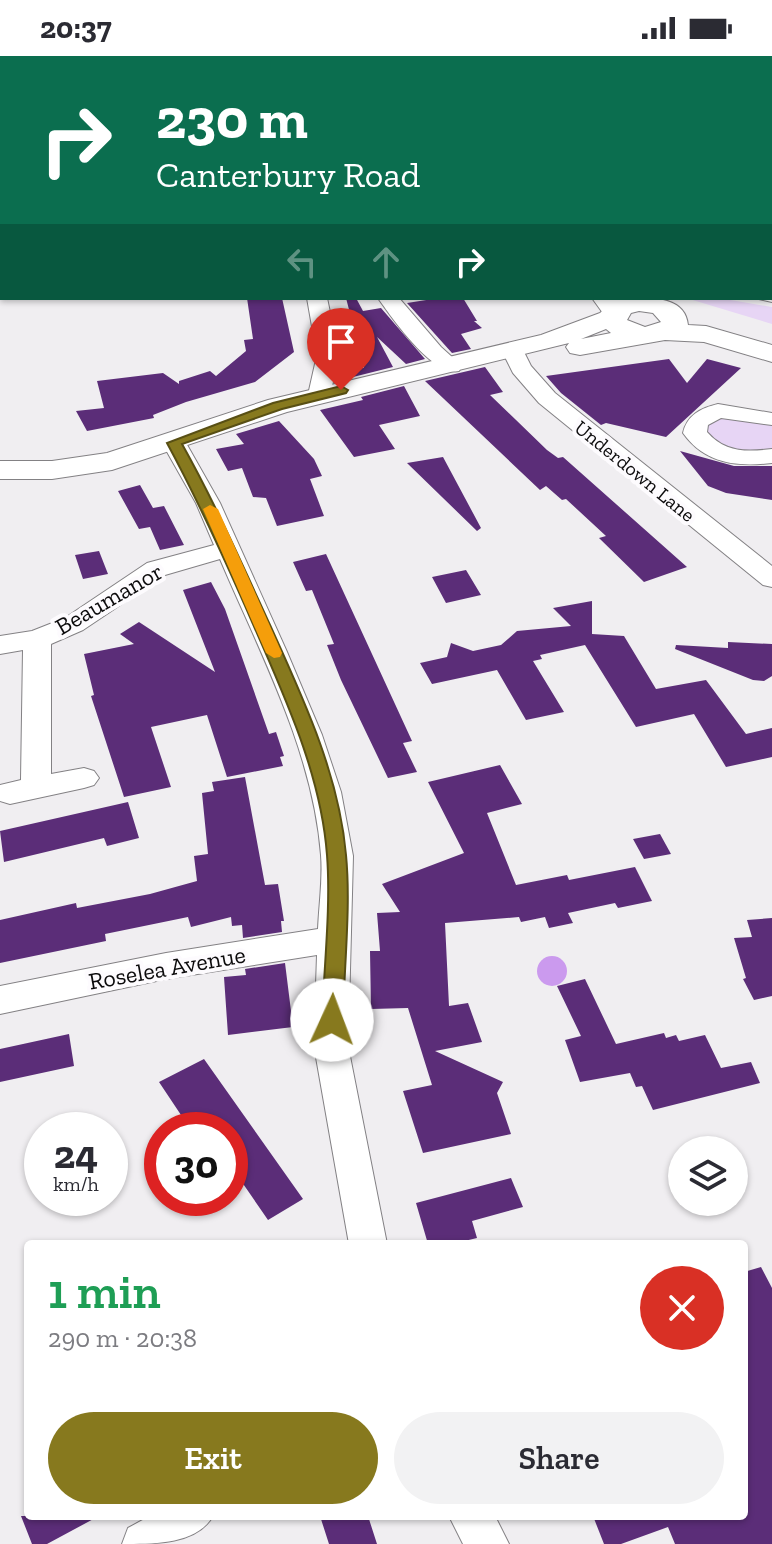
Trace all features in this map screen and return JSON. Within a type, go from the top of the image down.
[{"type":"main road","points":[[514,353],[577,333],[612,309],[639,303],[659,325]]},
{"type":"main road","points":[[659,325],[681,308],[772,337]]},
{"type":"main road","points":[[0,470],[73,468],[112,461],[319,395],[482,358],[659,325],[706,334],[772,354]]},
{"type":"street","points":[[317,300],[328,355],[319,395]]},
{"type":"street","points":[[390,300],[433,352],[451,366]]},
{"type":"street","name":"Underdown Lane","points":[[514,353],[521,368],[547,398],[772,579]]},
{"type":"street","points":[[771,414],[718,411],[697,422],[695,433],[703,445],[719,454],[737,458],[772,456]]},
{"type":"street","points":[[174,443],[208,503],[305,726],[326,792],[337,856],[331,1046],[367,1240]]},
{"type":"street","name":"Beaumanor","points":[[0,645],[37,639],[74,624],[156,569],[227,549]]},
{"type":"street","name":"Beaumanor","points":[[37,639],[23,790],[84,778]]},
{"type":"street","name":"Roselea Avenue","points":[[0,1000],[166,966],[335,939]]},
{"type":"street","points":[[144,1544],[184,1520]]},
{"type":"street","points":[[473,1520],[487,1544]]},
{"type":"shaded area","points":[[693,300],[731,300],[772,307],[772,324]]},
{"type":"shaded area","points":[[704,415],[772,422],[772,456],[719,454],[697,422]]},
{"type":"shaded area","points":[[552,956],[558,957],[566,965],[566,977],[558,985],[552,986],[546,985],[538,977],[537,971],[538,965],[546,957]]},
{"type":"building","points":[[247,300],[282,300],[294,352],[255,382],[186,402],[153,415],[154,418],[87,431],[76,411],[104,408],[97,381],[163,373],[179,384],[179,381],[210,371],[216,376],[246,351],[244,340],[253,339]]},
{"type":"building","points":[[347,300],[357,300],[363,311],[381,308],[425,359],[406,364],[377,337],[393,367],[349,378],[342,366],[364,368]]},
{"type":"building","points":[[464,300],[477,321],[474,321],[482,328],[461,334],[471,349],[452,353],[407,303]]},
{"type":"building","points":[[669,359],[687,383],[707,359],[741,368],[666,437],[606,423],[601,425],[561,393],[546,376]]},
{"type":"building","points":[[485,367],[503,392],[490,395],[547,450],[558,458],[563,457],[687,567],[644,582],[599,538],[606,536],[566,499],[562,500],[546,486],[540,490],[425,381]]},
{"type":"building","points":[[404,386],[420,416],[379,425],[395,449],[354,457],[320,410],[363,400],[361,397]]},
{"type":"building","points":[[279,421],[314,459],[322,476],[310,479],[324,516],[277,526],[266,498],[253,497],[242,468],[228,471],[216,449],[244,444],[236,434]]},
{"type":"building","points":[[680,451],[734,466],[772,466],[772,500],[726,493],[708,486]]},
{"type":"building","points":[[443,457],[481,528],[477,531],[407,463]]},
{"type":"building","points":[[140,485],[153,508],[164,506],[184,545],[160,550],[150,527],[139,529],[118,491]]},
{"type":"building","points":[[99,551],[108,574],[83,579],[75,555]]},
{"type":"building","points":[[326,554],[412,741],[403,743],[417,772],[388,778],[341,680],[327,645],[334,644],[312,590],[306,591],[293,562]]},
{"type":"building","points":[[466,570],[481,595],[446,603],[432,577]]},
{"type":"building","points":[[211,582],[225,609],[269,734],[276,732],[284,756],[280,757],[283,766],[227,777],[207,715],[151,727],[171,787],[124,797],[91,696],[94,695],[84,654],[134,644],[120,634],[139,622],[215,672],[183,590]]},
{"type":"building","points":[[592,601],[592,634],[624,636],[656,689],[706,680],[746,734],[772,728],[772,757],[726,767],[694,714],[636,727],[585,645],[540,655],[542,659],[533,661],[564,712],[526,720],[497,670],[432,684],[420,663],[447,657],[451,643],[473,651],[501,645],[517,631],[571,626],[553,608]]},
{"type":"building","points":[[728,642],[772,644],[772,676],[764,681],[753,680],[675,649],[676,645],[728,648]]},
{"type":"building","points":[[500,765],[522,804],[487,813],[516,885],[567,875],[569,880],[635,867],[652,901],[618,908],[615,903],[568,913],[573,923],[549,928],[545,917],[521,922],[519,917],[445,923],[449,1006],[468,1003],[482,1042],[435,1051],[503,1082],[497,1093],[511,1134],[423,1153],[403,1091],[432,1085],[408,1008],[371,1009],[370,951],[380,951],[377,913],[400,912],[382,884],[464,853],[428,782]]},
{"type":"building","points":[[245,777],[265,885],[278,884],[284,921],[281,921],[282,932],[243,938],[242,925],[232,926],[231,917],[191,927],[188,917],[105,934],[106,941],[0,963],[0,920],[76,903],[77,908],[150,894],[197,881],[194,856],[208,854],[202,793],[214,791],[212,782]]},
{"type":"building","points":[[128,802],[139,838],[107,846],[104,838],[4,862],[0,831]]},
{"type":"building","points":[[660,834],[671,854],[644,859],[633,839]]},
{"type":"building","points":[[772,918],[772,996],[754,1000],[743,979],[746,978],[734,938],[752,937],[747,920]]},
{"type":"building","points":[[285,963],[293,1027],[228,1035],[224,977],[246,975],[245,969]]},
{"type":"building","points":[[585,979],[616,1044],[664,1033],[666,1038],[676,1035],[679,1041],[705,1035],[721,1068],[751,1062],[760,1083],[653,1110],[642,1086],[636,1087],[630,1073],[580,1082],[565,1040],[581,1036],[557,986]]},
{"type":"building","points":[[69,1034],[74,1066],[0,1082],[0,1049]]},
{"type":"building","points":[[204,1059],[241,1112],[179,1112],[159,1082]]},
{"type":"building","points":[[248,1121],[303,1199],[268,1220],[248,1191]]},
{"type":"building","points":[[511,1178],[523,1207],[472,1221],[477,1238],[427,1240],[416,1203]]},
{"type":"building","points":[[761,1267],[772,1288],[772,1544],[675,1544],[668,1527],[621,1544],[604,1544],[595,1520],[748,1520],[748,1271]]},
{"type":"building","points":[[21,1516],[24,1520],[92,1520],[47,1544],[32,1544]]},
{"type":"building","points":[[321,1520],[369,1520],[377,1544],[329,1544]]},
{"type":"slow traffic","points":[[210,509],[274,653]]},
{"type":"route","points":[[332,1020],[337,856],[335,830],[326,792],[308,735],[273,652],[208,503],[174,443],[278,406],[341,390]]}]
